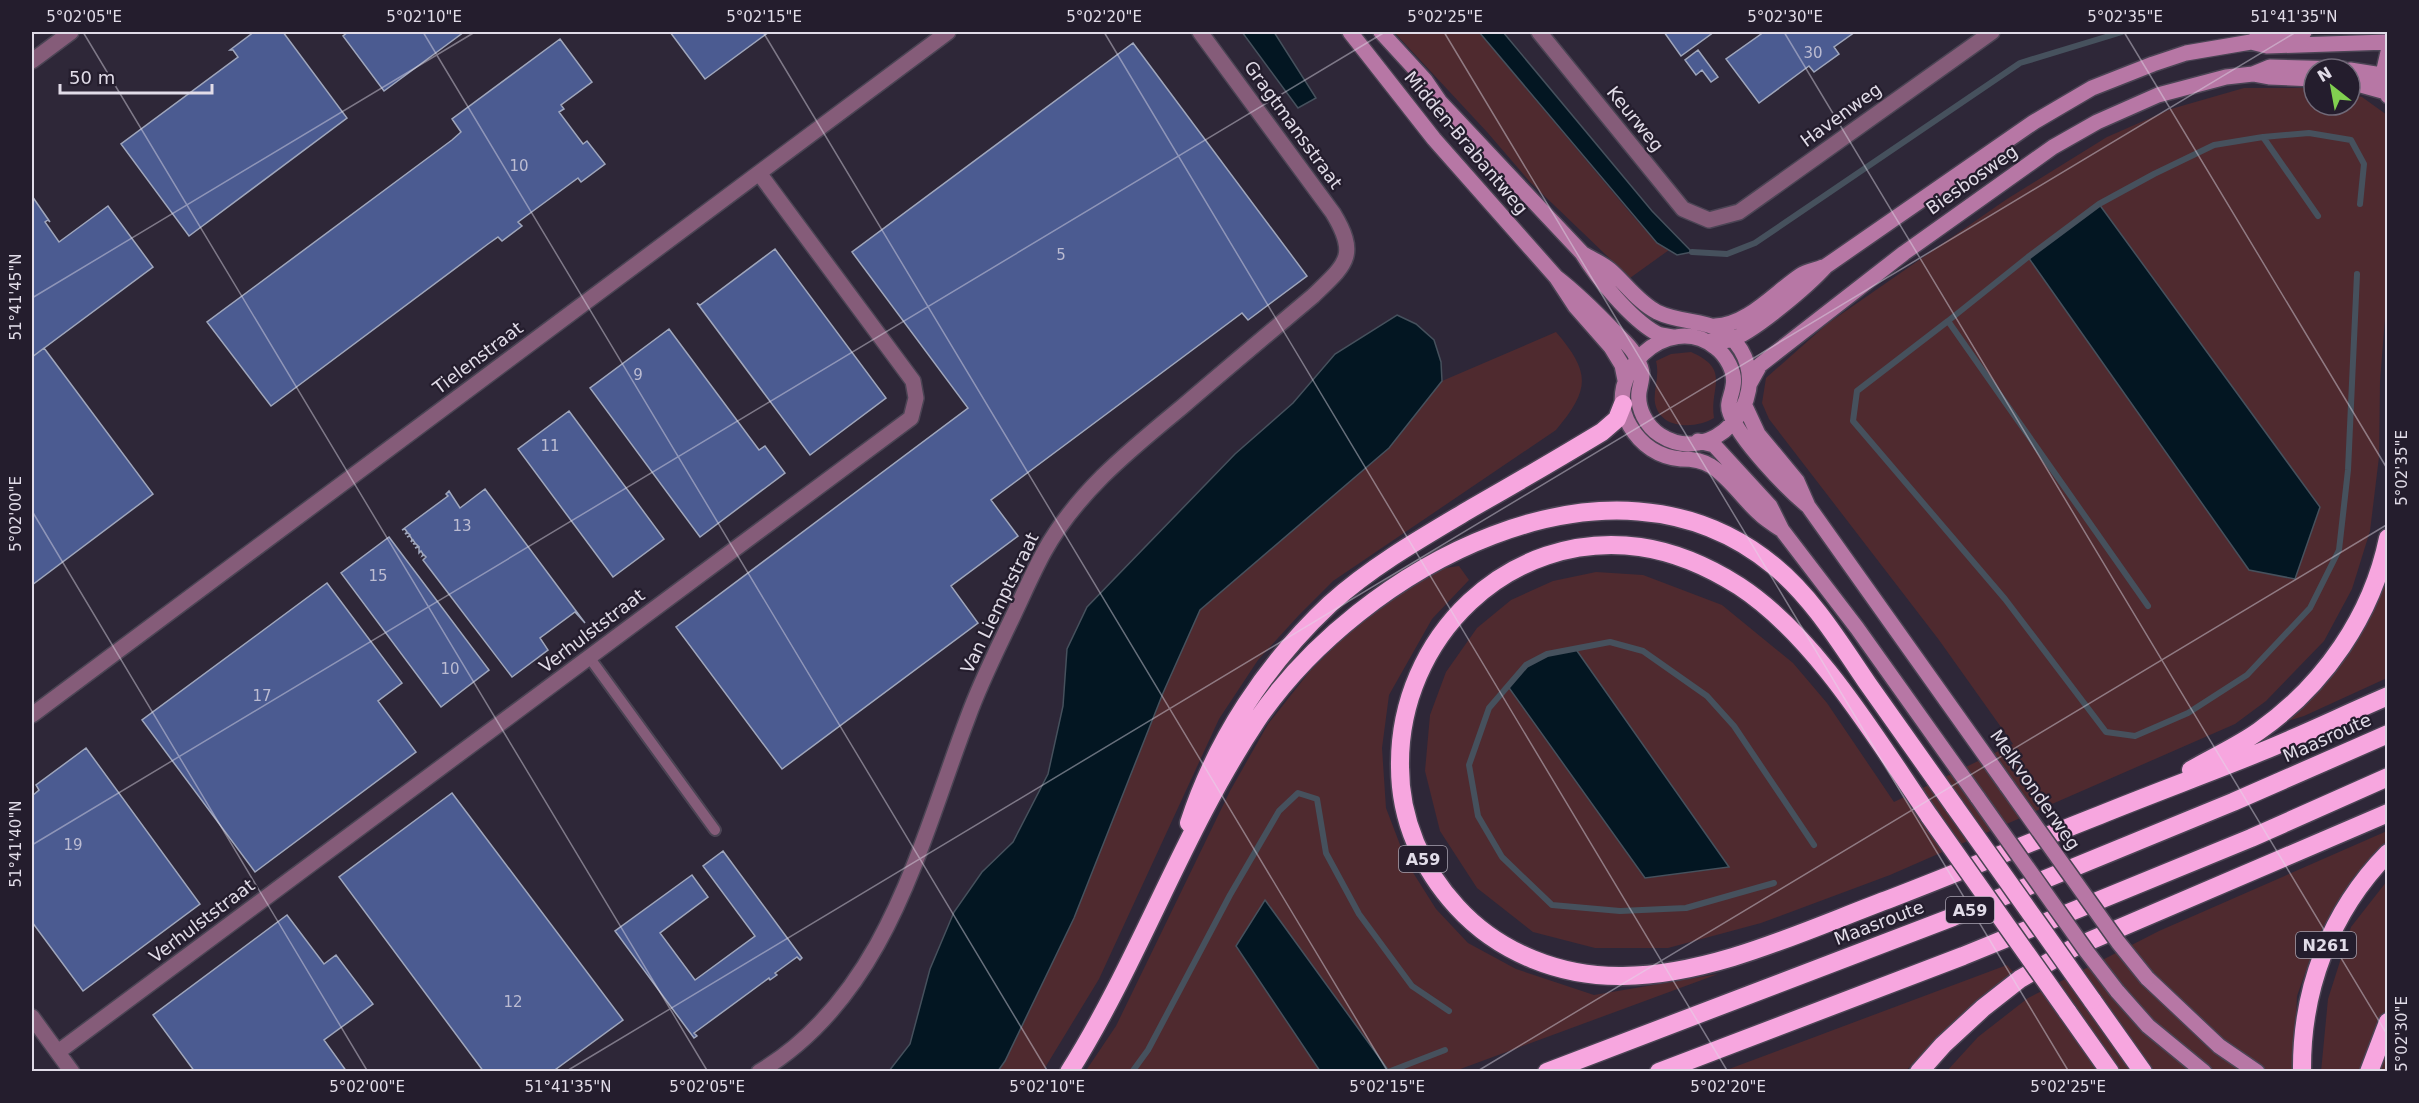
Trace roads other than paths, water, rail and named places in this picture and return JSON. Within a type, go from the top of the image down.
[{"type":"highway","points":[[1174,869],[1196,803],[1222,745],[1260,682],[1305,630],[1354,584],[1404,549],[1602,432],[1617,419],[1623,404]]},
{"type":"highway","points":[[1069,1071],[1113,997],[1174,869],[1257,721],[1298,669],[1350,619],[1406,579],[1475,543],[1554,519],[1613,510],[1650,511],[1699,522],[1726,535],[1775,567],[1831,630],[2143,1071]]},
{"type":"highway","name":"A59","points":[[2103,813],[2185,773],[2258,732],[2301,696],[2321,675],[2351,632],[2377,579],[2388,537]]},
{"type":"highway","name":"A59","points":[[2110,1071],[2067,1011],[1930,817],[1861,717],[1803,643],[1776,614],[1740,587],[1709,568],[1679,556],[1638,547],[1610,546],[1577,549],[1519,568],[1490,585],[1466,604],[1432,645],[1411,690],[1403,717],[1399,749],[1403,802],[1413,837],[1429,872],[1443,892],[1467,918],[1483,931],[1528,958],[1573,972],[1620,977],[1687,968],[1749,951],[1946,878],[2103,813],[2265,750],[2388,696]]},
{"type":"highway","name":"Maasroute","points":[[1547,1071],[1953,917],[2233,802],[2388,734]]},
{"type":"highway","name":"A59","points":[[1659,1071],[1963,956],[2251,838],[2388,777]]},
{"type":"highway","points":[[1919,1071],[1983,1008],[2020,979],[2073,948],[2388,813]]},
{"type":"highway","name":"N261","points":[[2302,1071],[2306,1008],[2324,949],[2333,928],[2356,890],[2388,853]]},
{"type":"highway","points":[[2369,1071],[2388,1022]]},
{"type":"main road","name":"Midden-Brabantweg","points":[[1350,32],[1434,139],[1556,277],[1575,306],[1611,347],[1622,365],[1625,380]]},
{"type":"main road","name":"Midden-Brabantweg","points":[[1381,32],[1425,80],[1440,102],[1582,253],[1596,276],[1640,320],[1658,334],[1675,337]]},
{"type":"main road","name":"Biesbosweg","points":[[1733,339],[1809,284],[1826,266],[2034,122],[2092,88],[2186,53],[2252,42],[2265,35],[2304,32]]},
{"type":"main road","name":"Biesbosweg","points":[[2252,42],[2267,46],[2388,42]]},
{"type":"main road","points":[[2362,86],[2387,94],[2385,75],[2388,52]]},
{"type":"main road","name":"Biesbosweg","points":[[1750,383],[1760,365],[1850,294],[2063,141],[2123,109],[2158,94],[2226,77],[2253,74],[2270,67],[2302,68]]},
{"type":"main road","points":[[2362,72],[2385,75]]},
{"type":"main road","name":"Biesbosweg","points":[[2253,74],[2302,78]]},
{"type":"main road","name":"Midden-Brabantweg","points":[[1582,253],[1608,268],[1654,310],[1671,318],[1715,326]]},
{"type":"main road","name":"Biesbosweg","points":[[1715,326],[1727,326],[1803,274],[1826,266]]},
{"type":"main road","name":"Midden-Brabantweg","points":[[1556,277],[1583,298],[1633,351],[1637,359]]},
{"type":"main road","points":[[1637,359],[1642,372],[1639,405],[1647,422],[1659,435],[1686,443],[1719,434],[1734,422],[1745,406],[1750,383],[1746,362],[1733,339],[1715,326]]},
{"type":"main road","points":[[1733,339],[1721,342],[1675,337],[1648,348],[1637,359],[1625,380],[1623,404],[1629,425],[1651,450],[1664,456],[1700,460],[1724,476],[1761,515],[1782,530]]},
{"type":"main road","points":[[1707,341],[1724,355],[1730,366],[1733,386],[1728,405],[1734,422]]},
{"type":"main road","name":"Melkvonderweg","points":[[1745,406],[1758,434],[1797,482],[1808,506],[2118,942],[2147,978],[2219,1046],[2257,1071]]},
{"type":"main road","name":"Melkvonderweg","points":[[1734,422],[1789,491],[1808,506]]},
{"type":"main road","points":[[1698,441],[1714,445],[1770,506],[1782,530],[1857,628],[2117,991],[2148,1026],[2204,1071]]},
{"type":"street","points":[[32,61],[71,32]]},
{"type":"street","name":"Tielenstraat","points":[[32,715],[948,32]]},
{"type":"street","name":"Gragtmansstraat","points":[[1200,32],[1333,213]]},
{"type":"street","name":"Keurweg","points":[[1539,32],[1683,209],[1709,220]]},
{"type":"street","name":"Havenweg","points":[[1709,220],[1739,212],[1992,32]]},
{"type":"street","name":"Verhulststraat","points":[[58,1052],[911,418],[916,398],[913,381],[759,173]]},
{"type":"street","name":"Van Liemptstraat","points":[[759,1071],[782,1058],[814,1032],[860,976],[881,940],[905,890],[985,675],[1044,551],[1070,512],[1115,463],[1313,296],[1337,273],[1348,252],[1346,234],[1333,213]]},
{"type":"street","points":[[32,1017],[72,1071]]},
{"type":"lane","points":[[589,657],[715,830]]},
{"type":"water","points":[[1242,32],[1274,32],[1316,98],[1298,108]]},
{"type":"water","points":[[1479,32],[1503,32],[1652,211],[1692,252],[1677,255],[1657,243]]},
{"type":"water","points":[[2099,204],[2320,507],[2295,579],[2249,570],[2028,257]]},
{"type":"water","points":[[1397,315],[1416,324],[1434,340],[1441,362],[1442,381],[1389,448],[1200,610],[1163,693],[1074,918],[1005,1061],[998,1071],[889,1071],[910,1044],[930,969],[954,912],[982,872],[1013,842],[1048,774],[1063,706],[1067,649],[1087,607],[1235,454],[1293,403],[1335,354]]},
{"type":"water","points":[[1575,648],[1729,867],[1645,878],[1507,685],[1537,660]]},
{"type":"water","points":[[1265,900],[1389,1071],[1320,1071],[1236,946]]},
{"type":"waterway","points":[[1692,252],[1727,254],[1755,243],[2020,63],[2122,32]]},
{"type":"waterway","points":[[2263,137],[2309,133],[2351,140],[2364,164],[2360,204]]},
{"type":"waterway","points":[[1948,321],[2099,204],[2214,145],[2263,137],[2318,216]]},
{"type":"waterway","points":[[2148,606],[1948,321],[1857,391],[1853,421],[2005,599],[2106,732],[2135,736],[2188,713],[2247,675],[2310,608],[2339,550],[2348,470],[2357,274]]},
{"type":"waterway","points":[[1774,883],[1686,908],[1620,911],[1552,905],[1502,857],[1478,816],[1469,765],[1489,708],[1526,665],[1547,654],[1610,642],[1643,651],[1707,696],[1734,726],[1814,845]]},
{"type":"waterway","points":[[1132,1072],[1148,1050],[1230,895],[1279,811],[1298,793],[1317,799],[1326,853],[1359,914],[1412,986],[1449,1011]]},
{"type":"waterway","points":[[1388,1072],[1445,1050]]}]
